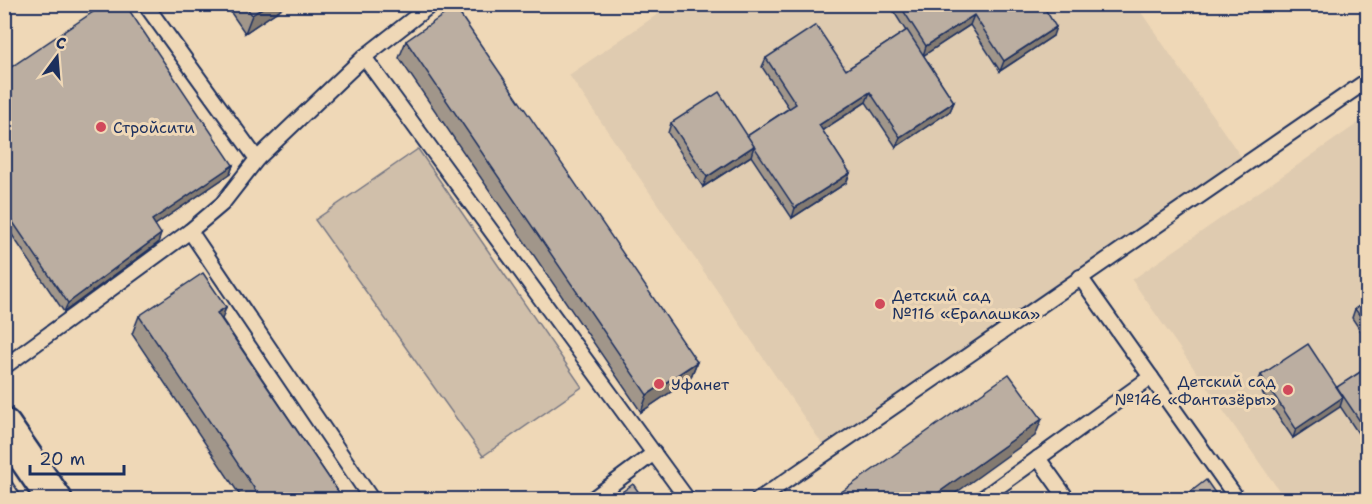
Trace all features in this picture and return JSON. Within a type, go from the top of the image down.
[{"type":"main road","points":[[4,426],[55,500]]},
{"type":"lane","points":[[145,4],[257,159]]},
{"type":"lane","points":[[4,367],[190,231],[222,204],[257,159],[364,57],[432,4]]},
{"type":"lane","points":[[364,57],[688,500]]},
{"type":"lane","points":[[758,500],[1368,80]]},
{"type":"lane","points":[[190,231],[372,500]]},
{"type":"lane","points":[[1080,277],[1238,500]]},
{"type":"lane","points":[[980,500],[1151,377]]},
{"type":"lane","points":[[591,500],[654,453]]},
{"type":"lane","points":[[1038,458],[1068,500]]},
{"type":"shaded area","name":"Детский сад №116 «Ералашка»","points":[[671,5],[1136,5],[1244,161],[825,448],[569,75]]},
{"type":"shaded area","name":"Детский сад №146 «Фантазёры»","points":[[1367,117],[1367,499],[1285,499],[1132,280]]},
{"type":"shaded area","points":[[418,149],[582,387],[483,456],[315,220]]},
{"type":"building","name":"Стройсити","points":[[105,4],[125,4],[233,165],[152,220],[161,234],[68,303],[4,209],[4,72]]},
{"type":"building","points":[[244,4],[268,4],[252,15]]},
{"type":"building","points":[[899,4],[1042,4],[1056,27],[1004,61],[974,15],[926,46]]},
{"type":"building","points":[[455,7],[697,362],[647,395],[406,41]]},
{"type":"building","points":[[816,25],[846,70],[907,30],[954,102],[900,137],[870,92],[819,125],[850,173],[795,208],[747,136],[796,104],[766,58]]},
{"type":"building","points":[[719,92],[754,146],[707,177],[671,123]]},
{"type":"building","points":[[203,273],[226,307],[217,313],[344,500],[262,500],[139,316]]},
{"type":"building","points":[[1368,300],[1368,327],[1355,309]]},
{"type":"building","points":[[1308,344],[1343,397],[1296,429],[1261,375]]},
{"type":"building","points":[[1368,367],[1368,433],[1337,387]]},
{"type":"building","points":[[1009,374],[1042,419],[928,500],[830,500]]},
{"type":"building","points":[[1206,480],[1220,500],[1180,500]]},
{"type":"building","points":[[633,484],[644,500],[611,500]]},
{"type":"tram line","points":[[4,470],[24,500]]},
{"type":"place","name":"Стройсити","points":[[101,127]]},
{"type":"place","name":"Детский сад №116 «Ералашка»","points":[[880,304]]},
{"type":"place","name":"Уфанет","points":[[659,384]]},
{"type":"place","name":"Детский сад №146 «Фантазёры»","points":[[1288,390]]}]
